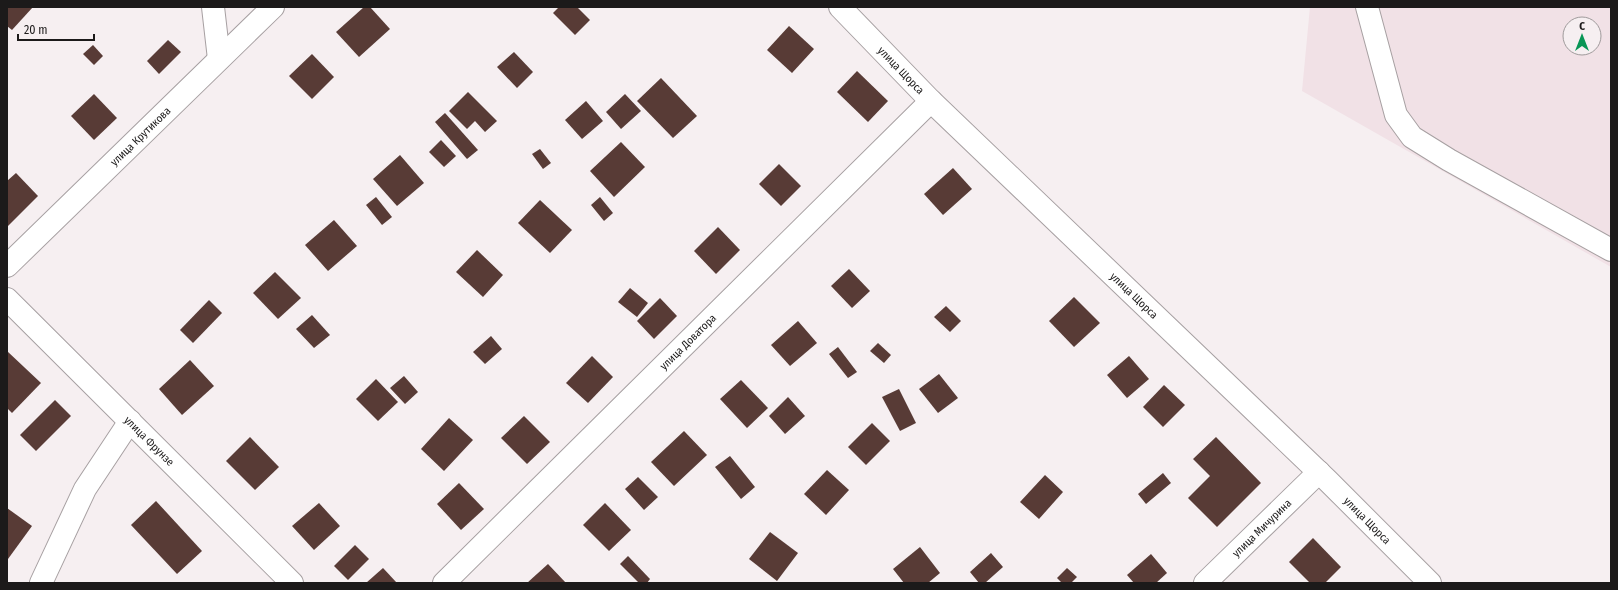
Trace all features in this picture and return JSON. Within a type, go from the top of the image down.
[{"type":"street","points":[[214,7],[219,60]]},
{"type":"street","name":"улица Крутикова","points":[[7,266],[273,7]]},
{"type":"street","name":"улица Щорса","points":[[840,7],[931,101],[1319,472],[1430,583]]},
{"type":"street","points":[[1367,7],[1396,115],[1412,137],[1449,160],[1611,250]]},
{"type":"street","name":"улица Доватора","points":[[444,583],[931,101]]},
{"type":"street","name":"улица Фрунзе","points":[[7,299],[292,583]]},
{"type":"street","points":[[41,583],[85,489],[130,421]]},
{"type":"street","name":"улица Мичурина","points":[[1205,583],[1319,472]]},
{"type":"shaded area","points":[[1310,7],[1611,7],[1611,267],[1302,91]]},
{"type":"building","points":[[7,7],[33,7],[12,30],[7,26]]},
{"type":"building","points":[[364,7],[370,7],[390,29],[359,57],[336,32]]},
{"type":"building","points":[[559,7],[577,7],[590,20],[575,35],[553,13]]},
{"type":"building","points":[[789,26],[814,49],[792,73],[767,50]]},
{"type":"building","points":[[168,40],[181,52],[159,74],[147,61]]},
{"type":"building","points":[[93,45],[103,56],[94,65],[83,54]]},
{"type":"building","points":[[514,52],[533,72],[517,88],[497,67]]},
{"type":"building","points":[[312,54],[334,77],[312,99],[289,76]]},
{"type":"building","points":[[857,71],[888,101],[868,122],[837,92]]},
{"type":"building","points":[[661,78],[697,116],[673,138],[637,101]]},
{"type":"building","points":[[468,92],[497,121],[485,132],[475,121],[467,129],[449,111]]},
{"type":"building","points":[[94,94],[117,118],[94,140],[71,116]]},
{"type":"building","points":[[625,94],[641,111],[621,129],[606,112]]},
{"type":"building","points":[[586,101],[603,121],[582,139],[565,120]]},
{"type":"building","points":[[445,113],[478,150],[467,159],[435,122]]},
{"type":"building","points":[[441,140],[456,156],[444,167],[429,152]]},
{"type":"building","points":[[621,142],[645,167],[614,197],[590,171]]},
{"type":"building","points":[[540,149],[551,163],[543,169],[532,154]]},
{"type":"building","points":[[400,155],[424,183],[397,206],[373,179]]},
{"type":"building","points":[[779,164],[801,186],[781,206],[759,184]]},
{"type":"building","points":[[953,168],[972,189],[943,215],[924,194]]},
{"type":"building","points":[[16,173],[38,196],[7,227],[7,181]]},
{"type":"building","points":[[376,197],[392,217],[382,225],[366,205]]},
{"type":"building","points":[[600,197],[613,213],[604,221],[591,205]]},
{"type":"building","points":[[540,200],[572,230],[550,253],[518,223]]},
{"type":"building","points":[[334,220],[357,246],[328,271],[305,245]]},
{"type":"building","points":[[718,227],[740,250],[716,274],[694,251]]},
{"type":"building","points":[[477,250],[503,275],[483,297],[456,272]]},
{"type":"building","points":[[849,269],[870,291],[852,308],[831,286]]},
{"type":"building","points":[[275,272],[301,298],[278,319],[253,293]]},
{"type":"building","points":[[630,288],[648,303],[637,317],[618,302]]},
{"type":"building","points":[[1074,297],[1100,323],[1074,347],[1049,321]]},
{"type":"building","points":[[660,298],[677,316],[654,339],[637,321]]},
{"type":"building","points":[[209,300],[222,313],[193,343],[180,330]]},
{"type":"building","points":[[946,306],[961,321],[950,332],[934,317]]},
{"type":"building","points":[[312,315],[330,335],[314,348],[296,329]]},
{"type":"building","points":[[798,321],[817,343],[790,366],[771,345]]},
{"type":"building","points":[[491,336],[502,349],[485,364],[473,352]]},
{"type":"building","points":[[878,343],[891,355],[884,363],[870,351]]},
{"type":"building","points":[[838,347],[857,372],[848,378],[829,354]]},
{"type":"building","points":[[7,351],[41,383],[12,413],[7,408]]},
{"type":"building","points":[[592,356],[613,377],[588,403],[566,383]]},
{"type":"building","points":[[1129,356],[1149,379],[1127,398],[1107,375]]},
{"type":"building","points":[[190,360],[214,386],[182,415],[159,389]]},
{"type":"building","points":[[939,374],[958,398],[938,413],[919,389]]},
{"type":"building","points":[[404,376],[418,392],[405,404],[390,388]]},
{"type":"building","points":[[376,379],[398,402],[378,421],[356,399]]},
{"type":"building","points":[[741,380],[768,408],[747,428],[720,399]]},
{"type":"building","points":[[1164,385],[1185,405],[1163,427],[1143,407]]},
{"type":"building","points":[[899,389],[916,423],[900,431],[882,397]]},
{"type":"building","points":[[788,397],[805,416],[785,434],[769,416]]},
{"type":"building","points":[[55,400],[71,416],[36,451],[20,435]]},
{"type":"building","points":[[524,416],[550,442],[527,464],[501,438]]},
{"type":"building","points":[[449,418],[473,440],[444,471],[421,449]]},
{"type":"building","points":[[872,423],[890,441],[866,465],[848,447]]},
{"type":"building","points":[[684,431],[707,455],[674,486],[651,462]]},
{"type":"building","points":[[250,437],[279,467],[255,490],[226,461]]},
{"type":"building","points":[[1216,437],[1261,483],[1217,527],[1188,498],[1210,476],[1193,459]]},
{"type":"building","points":[[730,456],[755,487],[741,499],[715,467]]},
{"type":"building","points":[[827,470],[849,490],[826,515],[804,494]]},
{"type":"building","points":[[1163,473],[1171,483],[1146,504],[1138,494]]},
{"type":"building","points":[[1045,475],[1063,492],[1039,519],[1020,502]]},
{"type":"building","points":[[638,477],[658,497],[644,510],[625,489]]},
{"type":"building","points":[[459,483],[484,509],[461,530],[437,504]]},
{"type":"building","points":[[156,501],[202,551],[177,574],[131,525]]},
{"type":"building","points":[[319,503],[340,526],[314,550],[292,526]]},
{"type":"building","points":[[605,503],[631,530],[609,551],[583,525]]},
{"type":"building","points":[[7,508],[32,526],[8,559],[7,558]]},
{"type":"building","points":[[770,532],[798,553],[777,581],[749,559]]},
{"type":"building","points":[[1313,538],[1341,567],[1325,583],[1310,583],[1289,562]]},
{"type":"building","points":[[355,545],[369,559],[348,580],[334,566]]},
{"type":"building","points":[[920,547],[940,573],[928,583],[904,583],[893,569]]},
{"type":"building","points":[[991,553],[1003,567],[985,583],[979,583],[970,572]]},
{"type":"building","points":[[1151,554],[1167,573],[1156,583],[1134,583],[1127,575]]},
{"type":"building","points":[[628,556],[650,579],[647,583],[639,583],[620,564]]},
{"type":"building","points":[[548,564],[566,583],[527,583]]},
{"type":"building","points":[[383,568],[397,583],[366,583]]},
{"type":"building","points":[[1067,568],[1077,577],[1071,583],[1062,583],[1057,578]]}]
